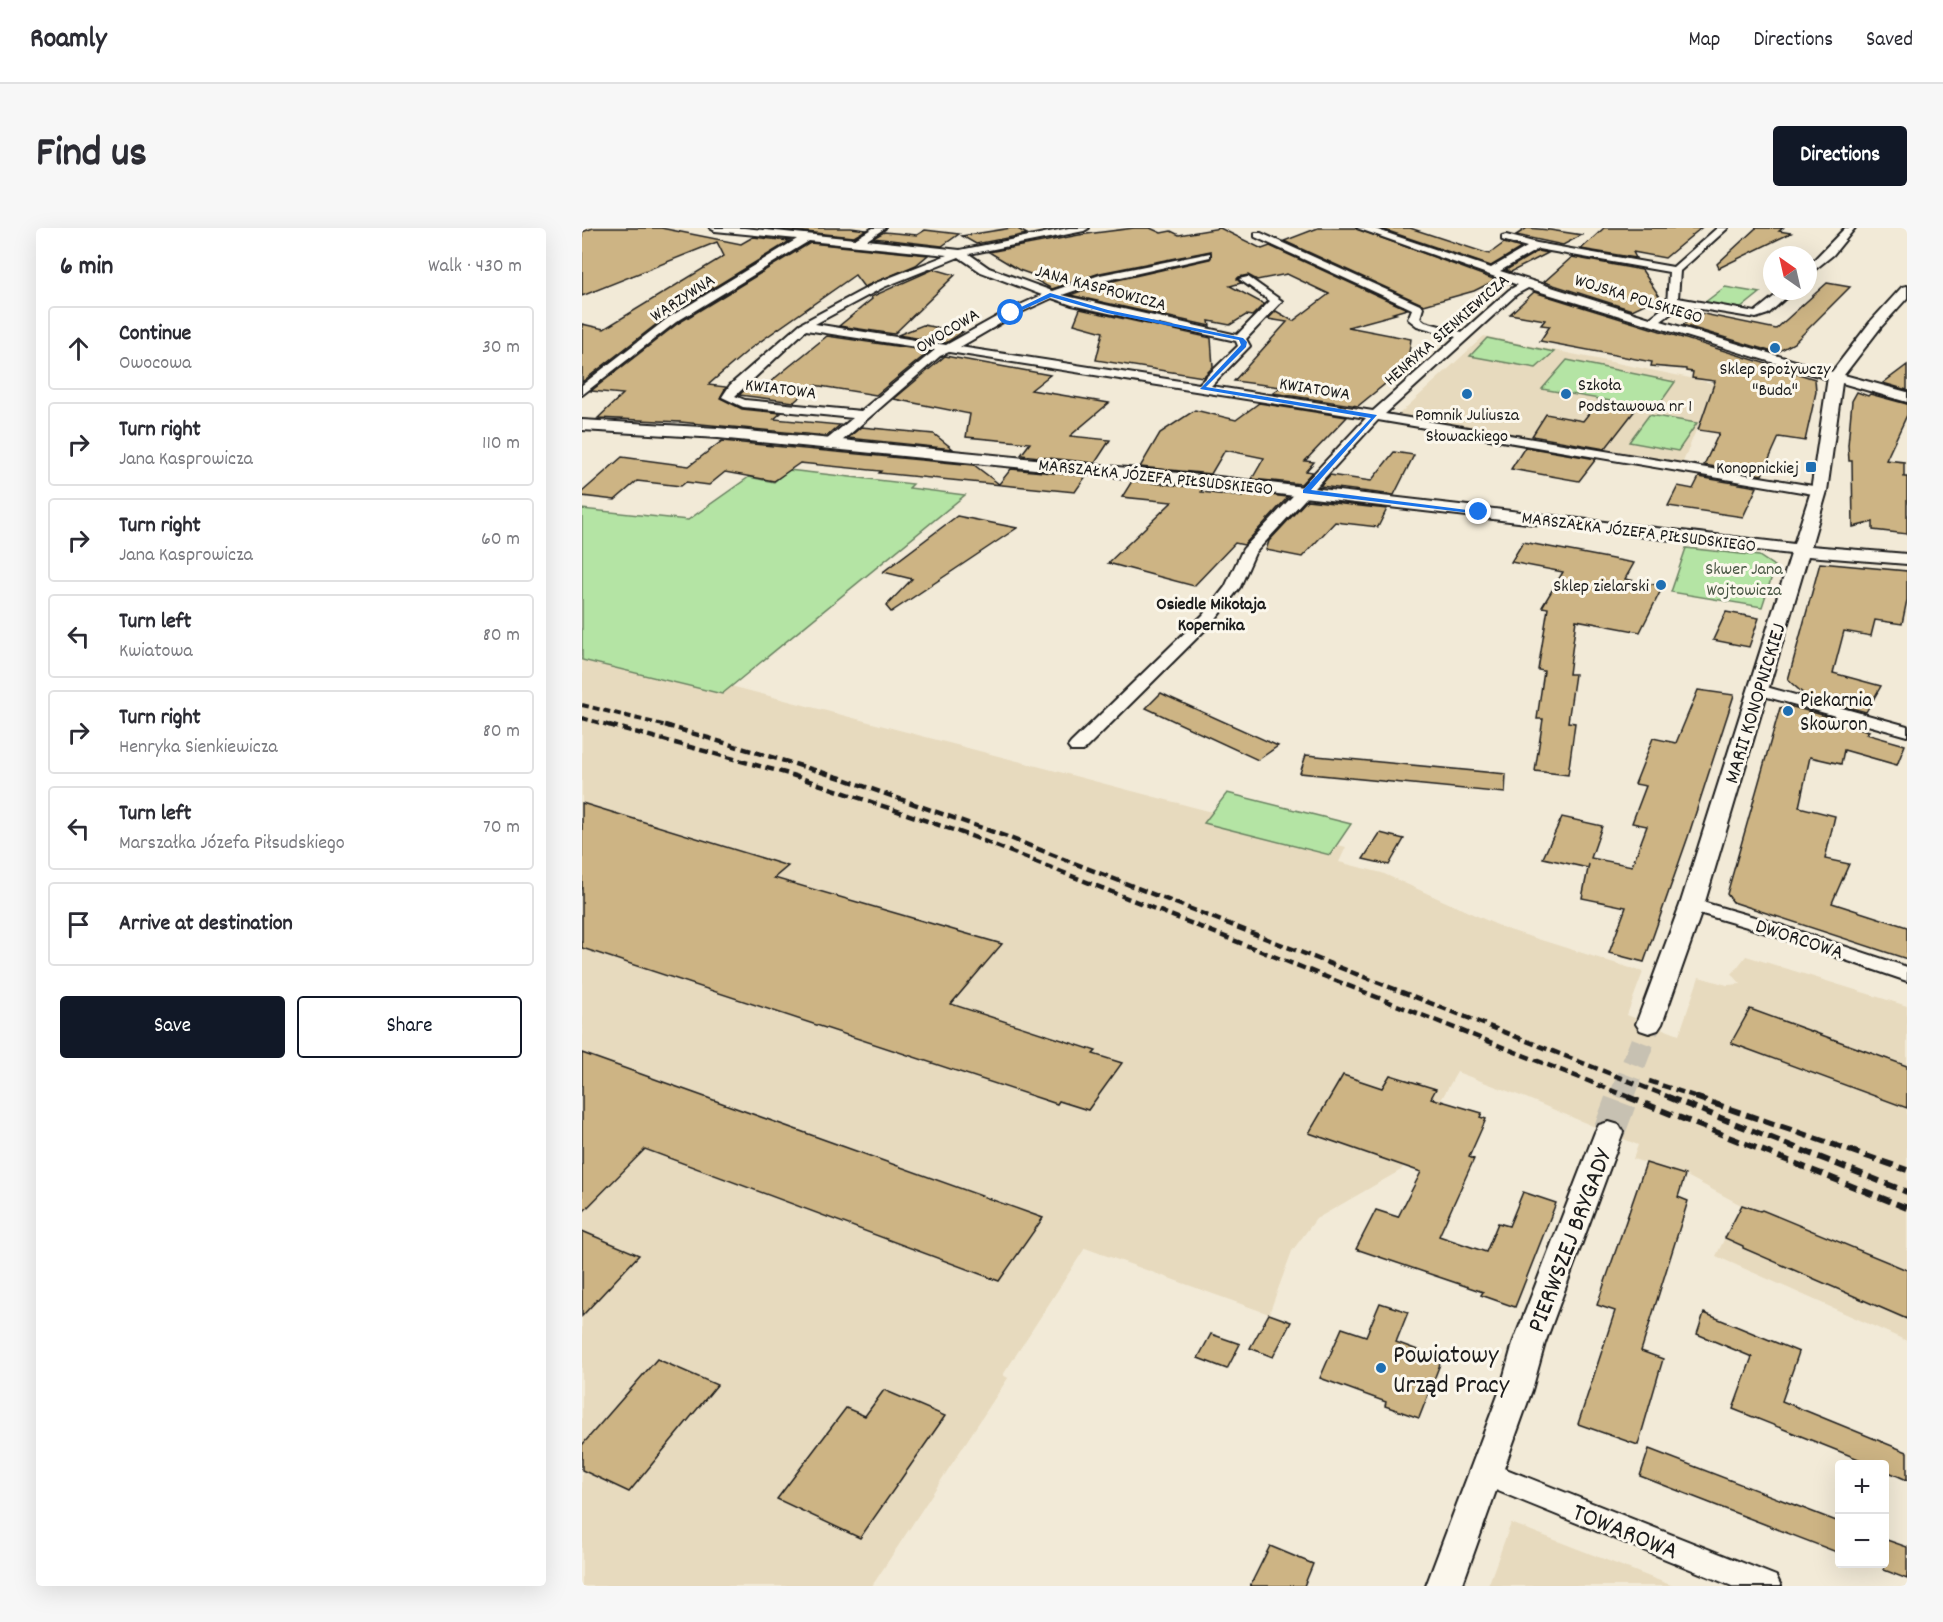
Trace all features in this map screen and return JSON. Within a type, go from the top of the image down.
[{"type":"street","points":[[715,228],[960,253],[1084,228]]},
{"type":"street","points":[[856,243],[880,228]]},
{"type":"street","name":"WOJSKA POLSKIEGO","points":[[1362,228],[1527,284],[1907,397]]},
{"type":"street","points":[[1651,322],[1669,312],[1675,301],[1673,277],[1675,270],[1723,228]]},
{"type":"street","points":[[1817,263],[1850,228]]},
{"type":"street","points":[[1258,235],[1419,308],[1414,318],[1421,324],[1465,336]]},
{"type":"street","name":"WARZYWNA","points":[[582,391],[672,320],[806,238]]},
{"type":"street","points":[[1506,238],[1536,246],[1675,270]]},
{"type":"street","points":[[1492,272],[1536,246]]},
{"type":"street","name":"JANA KASPROWICZA","points":[[960,253],[985,270],[1050,295],[1107,311],[1240,339]]},
{"type":"street","name":"KWIATOWA","points":[[863,415],[743,403],[728,397],[734,388],[804,326],[880,285],[960,253]]},
{"type":"street","name":"OWOCOWA","points":[[830,444],[936,354],[1011,313],[1050,295],[1141,267],[1206,255]]},
{"type":"street","points":[[1202,388],[1244,346],[1244,342],[1240,339],[1277,301],[1244,279]]},
{"type":"street","name":"HENRYKA SIENKIEWICZA","points":[[1077,747],[1148,675],[1212,616],[1242,571],[1248,552],[1375,416],[1514,292],[1527,284]]},
{"type":"street","points":[[1835,377],[1876,324],[1907,290]]},
{"type":"street","points":[[1675,301],[1756,315],[1764,312],[1777,300]]},
{"type":"street","name":"KWIATOWA","points":[[804,326],[1375,416],[1819,491]]},
{"type":"street","name":"MARII KONOPNICKIEJ","points":[[1649,1024],[1692,905],[1819,491],[1835,377]]},
{"type":"street","name":"MARSZAŁKA JÓZEFA PIŁSUDSKIEGO","points":[[582,425],[718,433],[1306,492],[1801,550],[1907,560]]},
{"type":"street","points":[[1759,690],[1907,731]]},
{"type":"street","name":"DWORCOWA","points":[[1692,905],[1761,925],[1907,974]]},
{"type":"street","name":"PIERWSZEJ BRYGADY","points":[[1444,1586],[1516,1390],[1529,1343],[1609,1132]]},
{"type":"street","name":"TOWAROWA","points":[[1486,1473],[1766,1586]]},
{"type":"shaded area","name":"Szkoła Podstawowa nr 1","points":[[1484,336],[1715,384],[1683,462],[1398,415]]},
{"type":"shaded area","points":[[582,660],[722,694],[731,686],[1346,847],[1339,862],[1382,873],[1506,929],[1643,972],[1627,1015],[1679,1035],[1699,977],[1727,985],[1741,984],[1732,974],[1746,956],[1907,1006],[1907,1341],[1716,1256],[1741,1205],[1685,1175],[1633,1159],[1638,1145],[1457,1072],[1401,1170],[1316,1219],[1292,1251],[1269,1314],[1085,1248],[1003,1375],[1008,1378],[872,1586],[582,1586]]},
{"type":"shaded area","points":[[1511,1523],[1673,1586],[1488,1586]]},
{"type":"green space","points":[[1725,287],[1760,293],[1740,309],[1704,303]]},
{"type":"green space","points":[[1487,338],[1554,352],[1536,368],[1470,356]]},
{"type":"green space","points":[[1567,360],[1675,382],[1656,409],[1542,389]]},
{"type":"green space","points":[[1649,415],[1697,423],[1678,451],[1629,442]]},
{"type":"green space","points":[[788,470],[913,484],[909,488],[965,495],[722,694],[582,660],[582,509],[688,520],[749,477],[774,482]]},
{"type":"green space","name":"Skwer Jana Wojtowicza","points":[[1686,548],[1759,556],[1774,566],[1762,607],[1671,592]]},
{"type":"green space","points":[[1227,793],[1351,824],[1330,855],[1204,823]]},
{"type":"building","points":[[593,228],[661,228],[741,244],[753,237],[790,241],[667,316],[582,382],[582,324],[604,329],[724,256],[717,242],[582,296],[582,232]]},
{"type":"building","points":[[767,228],[851,228],[866,230],[854,237]]},
{"type":"building","points":[[1011,228],[1027,234],[976,244],[962,236]]},
{"type":"building","points":[[1150,228],[1161,233],[1171,231],[1179,235],[1220,228],[1262,249],[1270,246],[1407,309],[1348,327],[1411,339],[1407,366],[1358,406],[1273,393],[1281,387],[1234,381],[1287,322],[1268,319],[1276,311],[1293,321],[1329,294],[1287,274],[1257,280],[1248,275],[1239,277],[1237,279],[1241,283],[1230,286],[1264,304],[1252,316],[1246,315],[1230,325],[1209,321],[1210,326],[1070,295],[1104,283],[1210,259],[1211,251],[1100,273],[1052,289],[1034,279],[1039,277],[1019,270],[989,252],[1079,235]]},
{"type":"building","points":[[1318,228],[1355,228],[1496,280],[1474,291],[1424,305],[1284,241]]},
{"type":"building","points":[[1379,228],[1410,228],[1489,254],[1504,243],[1521,248],[1491,266]]},
{"type":"building","points":[[1527,228],[1582,235],[1563,245],[1516,235]]},
{"type":"building","points":[[1604,228],[1701,228],[1665,258],[1633,252],[1636,258],[1581,249]]},
{"type":"building","points":[[1756,228],[1783,228],[1779,231],[1791,233],[1719,268],[1717,264]]},
{"type":"building","points":[[925,230],[959,234],[942,246],[873,238],[884,232],[917,235]]},
{"type":"building","points":[[810,243],[928,255],[916,265],[864,287],[855,275],[751,348],[708,385],[726,387],[720,398],[742,409],[781,413],[774,419],[840,425],[827,436],[680,422],[598,418],[623,394],[591,391],[677,324]]},
{"type":"building","points":[[1538,251],[1548,253],[1511,272],[1506,270]]},
{"type":"building","points":[[1572,257],[1642,270],[1660,297],[1632,310],[1544,282]]},
{"type":"building","points":[[934,269],[955,275],[894,334],[839,326],[872,299],[871,297]]},
{"type":"building","points":[[1827,283],[1850,287],[1794,343],[1776,353],[1683,325],[1699,313],[1776,329],[1808,300],[1817,300],[1817,292]]},
{"type":"building","points":[[1534,292],[1815,379],[1816,392],[1805,441],[1779,437],[1762,475],[1704,465],[1719,433],[1698,430],[1715,381],[1692,378],[1693,372],[1686,371],[1686,369],[1651,366],[1652,362],[1540,341],[1550,326],[1541,325],[1545,320],[1510,314]]},
{"type":"building","points":[[1080,309],[1211,338],[1213,367],[1203,377],[1096,360],[1103,332],[1074,324]]},
{"type":"building","points":[[923,325],[963,332],[946,343],[898,335]]},
{"type":"building","points":[[827,336],[930,351],[876,395],[814,385],[794,402],[739,395],[746,389],[760,390]]},
{"type":"building","points":[[945,356],[1050,375],[1031,390],[1109,403],[1070,436],[1110,440],[1095,463],[1021,455],[1030,443],[966,437],[970,414],[894,399]]},
{"type":"building","points":[[1907,365],[1907,390],[1883,383]]},
{"type":"building","points":[[1857,392],[1907,404],[1907,415],[1886,460],[1904,462],[1904,477],[1907,477],[1907,534],[1873,530],[1873,522],[1853,527],[1852,461],[1849,461],[1848,445],[1852,401]]},
{"type":"building","points":[[1598,402],[1636,409],[1605,449],[1532,436],[1546,414],[1583,421]]},
{"type":"building","points":[[1259,403],[1347,417],[1305,461],[1314,462],[1306,471],[1312,472],[1301,484],[1252,479],[1264,458],[1225,450],[1211,474],[1140,467],[1160,433],[1195,410],[1236,420]]},
{"type":"building","points":[[861,427],[934,434],[953,449],[848,438]]},
{"type":"building","points":[[722,441],[974,465],[999,484],[1011,469],[1086,476],[1075,492],[879,473],[881,471],[800,463],[774,481],[725,472],[709,485],[686,482],[681,486],[637,481],[615,500],[582,496],[582,492],[622,457],[689,466]]},
{"type":"building","points":[[1525,447],[1596,459],[1579,481],[1511,469]]},
{"type":"building","points":[[1394,452],[1414,455],[1394,495],[1320,486],[1330,475],[1371,481]]},
{"type":"building","points":[[1699,477],[1757,487],[1743,517],[1668,506],[1678,486],[1693,489]]},
{"type":"building","points":[[1132,481],[1203,488],[1201,492],[1242,497],[1244,492],[1288,497],[1244,545],[1235,543],[1194,586],[1108,563],[1172,502],[1122,497]]},
{"type":"building","points":[[1307,500],[1387,509],[1378,527],[1335,522],[1302,557],[1266,550],[1269,541]]},
{"type":"building","points":[[957,516],[1017,528],[891,612],[886,606],[912,579],[883,572]]},
{"type":"building","points":[[1523,542],[1634,563],[1625,579],[1663,586],[1640,632],[1576,620],[1569,674],[1575,674],[1568,722],[1575,723],[1568,775],[1535,771],[1543,719],[1537,719],[1544,671],[1538,670],[1548,608],[1542,607],[1563,572],[1511,562]]},
{"type":"building","points":[[1820,563],[1907,571],[1907,600],[1902,624],[1875,620],[1871,636],[1844,631],[1833,673],[1881,686],[1866,712],[1806,696],[1788,680]]},
{"type":"building","points":[[1726,612],[1759,618],[1749,647],[1713,640]]},
{"type":"building","points":[[1698,690],[1734,695],[1688,837],[1644,962],[1609,953],[1626,907],[1582,898],[1589,864],[1588,868],[1543,858],[1562,817],[1602,826],[1591,858],[1632,866],[1647,826],[1632,823],[1646,786],[1635,784],[1653,738],[1676,743]]},
{"type":"building","points":[[1161,693],[1278,746],[1258,760],[1146,708]]},
{"type":"building","points":[[1789,706],[1860,725],[1858,728],[1869,731],[1866,734],[1905,745],[1897,765],[1844,750],[1841,764],[1810,757],[1799,807],[1835,816],[1825,859],[1849,864],[1832,903],[1907,927],[1907,959],[1733,902],[1727,894],[1780,708]]},
{"type":"building","points":[[1306,755],[1506,774],[1505,793],[1300,773]]},
{"type":"building","points":[[582,803],[788,866],[774,878],[1002,944],[951,1004],[1096,1051],[1093,1054],[1122,1063],[1088,1110],[1059,1101],[1057,1104],[582,948]]},
{"type":"building","points":[[1380,833],[1404,839],[1389,865],[1363,859]]},
{"type":"building","points":[[1750,1009],[1907,1066],[1907,1108],[1731,1043]]},
{"type":"building","points":[[582,1053],[1043,1218],[999,1281],[645,1149],[582,1213]]},
{"type":"building","points":[[1343,1075],[1382,1088],[1390,1075],[1436,1089],[1431,1098],[1482,1113],[1480,1117],[1486,1119],[1469,1157],[1474,1159],[1439,1236],[1486,1252],[1498,1223],[1509,1226],[1523,1192],[1556,1203],[1515,1307],[1481,1295],[1483,1292],[1356,1249],[1376,1210],[1398,1217],[1421,1172],[1309,1133]]},
{"type":"building","points":[[1646,1163],[1685,1175],[1678,1197],[1688,1201],[1641,1351],[1663,1359],[1638,1445],[1578,1424],[1615,1311],[1597,1305]]},
{"type":"building","points":[[1742,1205],[1762,1210],[1907,1270],[1907,1319],[1743,1248],[1725,1238]]},
{"type":"building","points":[[582,1231],[639,1255],[582,1316]]},
{"type":"building","name":"Powiatowy Urząd Pracy","points":[[1380,1303],[1408,1312],[1396,1342],[1442,1359],[1419,1418],[1385,1406],[1386,1402],[1320,1378],[1342,1328],[1366,1336]]},
{"type":"building","points":[[1704,1313],[1799,1352],[1782,1401],[1907,1452],[1907,1480],[1889,1472],[1889,1460],[1861,1460],[1733,1409],[1752,1357],[1697,1334]]},
{"type":"building","points":[[1269,1314],[1291,1322],[1273,1357],[1250,1348]]},
{"type":"building","points":[[1211,1334],[1240,1344],[1227,1369],[1198,1358]]},
{"type":"building","points":[[657,1359],[717,1385],[629,1492],[582,1470],[582,1445]]},
{"type":"building","points":[[884,1390],[945,1416],[860,1538],[777,1499],[846,1408],[865,1416]]},
{"type":"building","points":[[1649,1449],[1835,1520],[1835,1551],[1640,1476]]},
{"type":"building","points":[[1889,1541],[1907,1547],[1907,1579],[1884,1570],[1884,1568],[1889,1568]]},
{"type":"building","points":[[1270,1546],[1313,1564],[1304,1586],[1250,1586]]},
{"type":"tunnel","points":[[1621,1098],[1649,1024]]},
{"type":"tunnel","points":[[1609,1132],[1622,1097]]},
{"type":"railway","points":[[582,705],[671,727]]},
{"type":"railway","points":[[582,718],[615,727]]},
{"type":"railway","points":[[609,725],[789,774],[971,836],[1631,1098]]},
{"type":"railway","points":[[665,725],[841,778],[1010,838],[1672,1098]]},
{"type":"railway","points":[[1649,1081],[1700,1098]]},
{"type":"railway","points":[[1628,1097],[1907,1208]]},
{"type":"railway","points":[[1668,1097],[1907,1192]]},
{"type":"railway","points":[[1695,1097],[1907,1170]]},
{"type":"place","name":"Sklep spożywczy \"Buda\"","points":[[1775,348]]},
{"type":"place","name":"Pomnik Juliusza Słowackiego","points":[[1467,394]]},
{"type":"place","name":"Szkoła Podstawowa nr 1","points":[[1566,394]]},
{"type":"place","name":"Konopnickiej","points":[[1811,467]]},
{"type":"place","name":"Sklep zielarski","points":[[1661,585]]},
{"type":"place","name":"Piekarnia Skowron","points":[[1788,711]]},
{"type":"place","name":"Powiatowy Urząd Pracy","points":[[1381,1368]]},
{"type":"district","name":"Osiedle Mikołaja Kopernika","points":[[1211,613]]},
{"type":"route","points":[[1011,313],[1050,295],[1107,311],[1240,339],[1244,342],[1244,346],[1202,388],[1375,416],[1306,492],[1479,512]]}]
